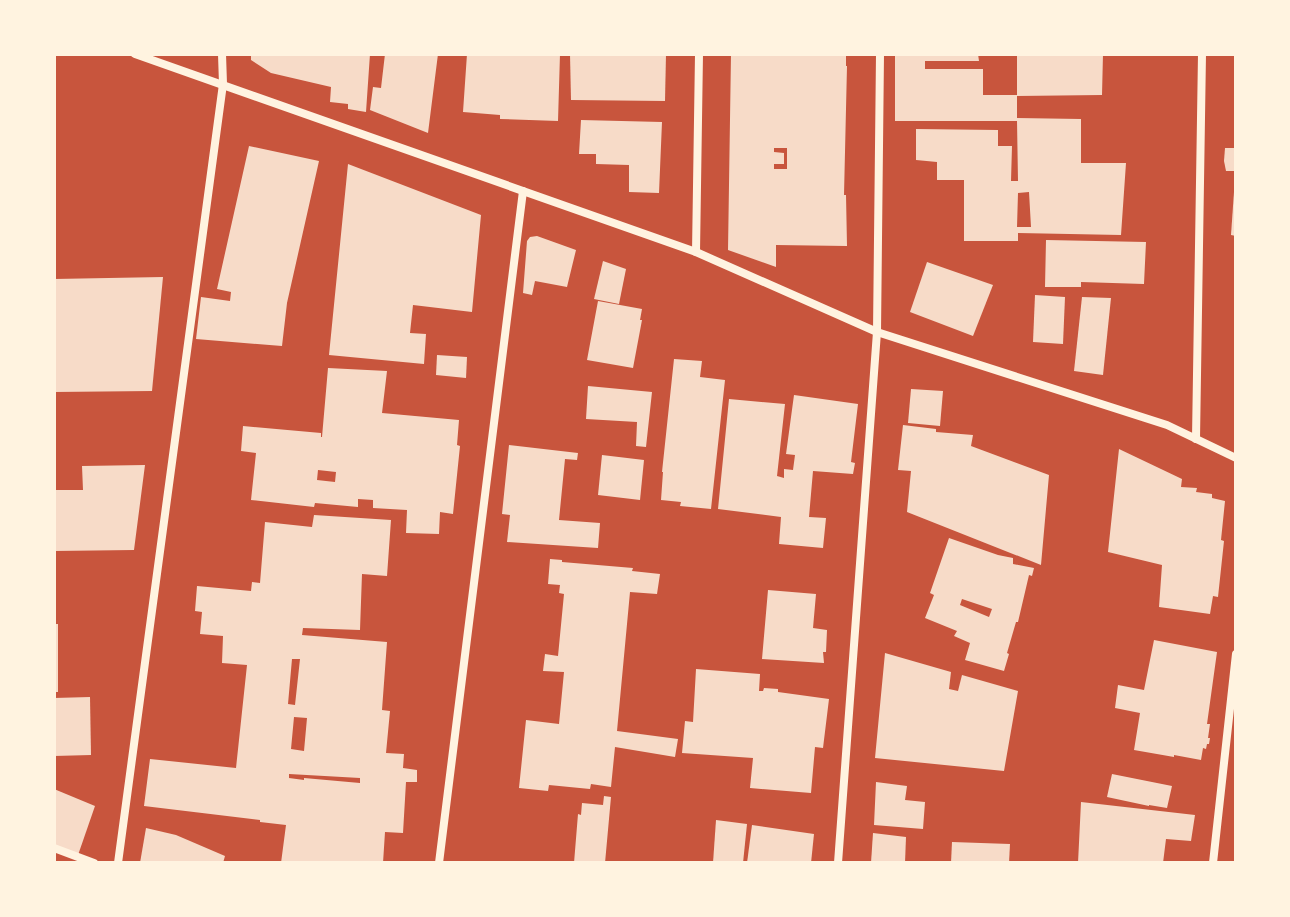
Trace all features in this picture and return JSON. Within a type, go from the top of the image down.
[{"type":"street","points":[[135,54],[696,252],[877,332],[1167,425],[1236,458]]},
{"type":"street","points":[[118,863],[223,84],[222,54]]},
{"type":"street","points":[[696,252],[699,54]]},
{"type":"street","points":[[838,863],[877,332],[880,54]]},
{"type":"street","points":[[1196,439],[1202,54]]},
{"type":"street","points":[[439,863],[523,191]]},
{"type":"street","points":[[1213,863],[1236,654]]},
{"type":"street","points":[[54,848],[94,863]]},
{"type":"building","points":[[251,54],[370,54],[366,112],[348,109],[348,104],[330,102],[331,87],[271,73],[251,60]]},
{"type":"building","points":[[385,54],[438,54],[428,133],[370,110],[373,87],[381,88]]},
{"type":"building","points":[[467,54],[560,54],[558,121],[500,119],[500,115],[463,112]]},
{"type":"building","points":[[570,54],[666,54],[665,101],[571,100]]},
{"type":"building","points":[[731,54],[846,54],[844,195],[847,246],[776,245],[776,267],[728,250]],"holes":[[[774,148],[787,148],[787,169],[774,169],[774,164],[784,164],[784,153],[774,152]]]},
{"type":"building","points":[[895,54],[978,54],[979,61],[925,61],[925,69],[983,69],[983,95],[1017,95],[1017,54],[1103,54],[1102,95],[1017,96],[1017,118],[1081,119],[1081,163],[1126,163],[1121,235],[1018,233],[1018,241],[964,241],[964,180],[937,180],[937,162],[916,160],[916,129],[998,130],[998,146],[1012,146],[1011,181],[1018,181],[1017,121],[895,121]],"holes":[[[1029,192],[1031,227],[1017,227],[1018,193]]]},
{"type":"building","points":[[581,120],[662,122],[659,193],[629,192],[629,165],[596,164],[596,154],[579,154]]},
{"type":"building","points":[[249,146],[319,161],[287,303],[282,346],[196,339],[201,297],[230,301],[231,292],[217,289]]},
{"type":"building","points":[[1225,148],[1236,148],[1236,171],[1226,171]]},
{"type":"building","points":[[348,164],[481,215],[472,312],[413,305],[410,333],[426,334],[424,364],[329,355]]},
{"type":"building","points":[[1236,192],[1236,236],[1231,235]]},
{"type":"building","points":[[537,236],[576,250],[567,287],[535,281],[532,295],[523,293],[527,241]]},
{"type":"building","points":[[1046,240],[1146,242],[1144,284],[1081,282],[1081,287],[1045,287]]},
{"type":"building","points":[[603,261],[626,269],[619,304],[594,299]]},
{"type":"building","points":[[927,262],[993,285],[973,336],[910,312]]},
{"type":"building","points":[[163,277],[152,391],[54,392],[54,279]]},
{"type":"building","points":[[1035,295],[1065,297],[1063,344],[1033,342]]},
{"type":"building","points":[[1082,297],[1111,298],[1103,375],[1074,371]]},
{"type":"building","points":[[598,301],[642,309],[633,368],[587,360]]},
{"type":"building","points":[[437,355],[467,357],[466,378],[436,375]]},
{"type":"building","points":[[674,359],[702,361],[700,377],[725,380],[711,509],[680,506],[681,502],[661,500]]},
{"type":"building","points":[[328,368],[387,371],[382,413],[459,420],[457,445],[460,446],[453,514],[440,512],[439,534],[406,533],[407,510],[373,508],[373,500],[358,499],[358,507],[315,503],[314,507],[251,500],[256,453],[241,451],[243,426],[321,433],[322,437]],"holes":[[[318,470],[336,472],[335,482],[317,480]]]},
{"type":"building","points":[[588,386],[652,392],[646,447],[636,446],[637,422],[586,419]]},
{"type":"building","points":[[911,389],[943,391],[940,426],[908,423]]},
{"type":"building","points":[[794,395],[858,404],[851,462],[855,463],[853,474],[813,471],[809,517],[826,518],[823,548],[779,544],[781,517],[718,509],[729,399],[785,404],[777,476],[784,478],[784,469],[793,470],[795,455],[786,454]]},
{"type":"building","points":[[903,425],[973,435],[971,446],[1049,475],[1041,565],[907,512],[911,471],[898,470]]},
{"type":"building","points":[[509,445],[578,453],[577,460],[565,459],[559,520],[600,523],[598,548],[507,542],[510,515],[502,514]]},
{"type":"building","points":[[1119,449],[1182,479],[1181,487],[1197,488],[1196,492],[1212,494],[1212,498],[1225,501],[1218,597],[1213,596],[1210,614],[1159,607],[1162,565],[1108,552]]},
{"type":"building","points":[[602,455],[644,460],[640,500],[598,495]]},
{"type":"building","points":[[145,465],[134,550],[54,551],[54,490],[83,490],[82,466]]},
{"type":"building","points":[[314,515],[391,520],[387,576],[362,574],[360,630],[303,628],[302,635],[387,642],[382,710],[390,711],[386,753],[404,754],[403,768],[417,770],[417,782],[406,782],[403,833],[385,832],[383,863],[281,863],[286,825],[144,806],[150,759],[236,768],[247,665],[222,663],[223,636],[200,634],[202,612],[195,611],[197,586],[251,591],[252,582],[260,583],[265,522],[312,527]],"holes":[[[292,659],[300,659],[295,705],[288,704]],[[294,717],[307,718],[304,751],[291,749]],[[289,774],[360,778],[360,783],[289,778]]]},
{"type":"building","points":[[949,538],[1013,558],[1013,564],[1034,568],[1032,576],[1029,575],[1004,671],[965,660],[970,643],[954,636],[957,631],[925,618],[934,595],[930,593]],"holes":[[[962,599],[992,609],[989,617],[960,605]]]},
{"type":"building","points":[[550,559],[660,574],[657,594],[630,592],[617,731],[678,739],[675,757],[615,747],[611,787],[591,784],[590,789],[549,785],[548,791],[519,788],[526,720],[559,724],[564,672],[543,671],[545,654],[558,656],[564,594],[559,593],[560,585],[548,584]]},
{"type":"building","points":[[768,590],[816,594],[813,628],[827,630],[824,663],[762,659]]},
{"type":"building","points":[[54,624],[58,624],[58,692],[54,692]]},
{"type":"building","points":[[1154,640],[1217,652],[1207,724],[1210,724],[1210,738],[1206,749],[1203,748],[1201,760],[1134,750],[1140,713],[1115,708],[1118,685],[1144,690]]},
{"type":"building","points":[[885,653],[951,672],[949,689],[958,691],[962,675],[1018,691],[1004,771],[875,758]]},
{"type":"building","points":[[696,669],[760,674],[759,691],[764,688],[778,689],[778,692],[829,699],[823,748],[815,747],[811,793],[750,788],[753,758],[682,753],[685,721],[693,722]]},
{"type":"building","points":[[90,697],[91,755],[54,756],[54,698]]},
{"type":"building","points":[[1112,774],[1172,786],[1167,808],[1107,797]]},
{"type":"building","points":[[876,782],[907,786],[905,800],[925,802],[923,829],[874,825]]},
{"type":"building","points":[[54,789],[95,806],[77,858],[54,849]]},
{"type":"building","points":[[604,796],[611,797],[605,863],[574,863],[578,814],[581,815],[582,803],[603,805]]},
{"type":"building","points":[[1081,802],[1195,815],[1191,841],[1166,839],[1163,863],[1078,863]]},
{"type":"building","points":[[716,820],[747,824],[743,863],[713,863]]},
{"type":"building","points":[[752,825],[814,834],[811,863],[747,863]]},
{"type":"building","points":[[146,828],[176,835],[225,856],[223,863],[140,863]]},
{"type":"building","points":[[873,833],[906,837],[905,863],[871,863]]},
{"type":"building","points":[[952,842],[1010,844],[1009,863],[951,863]]}]
